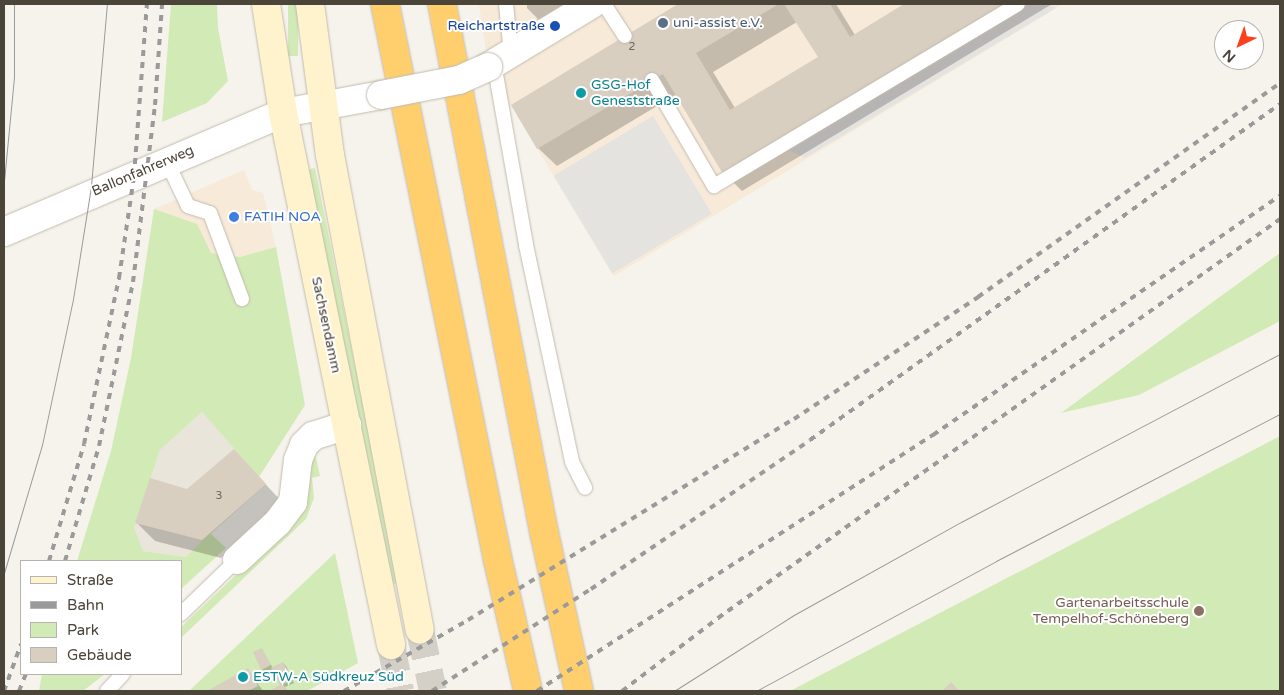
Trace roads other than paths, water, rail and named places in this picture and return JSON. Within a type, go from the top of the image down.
[{"type":"highway","points":[[384,4],[498,561],[528,691]]},
{"type":"highway","points":[[442,4],[540,512],[579,691]]},
{"type":"main road","name":"Sachsendamm","points":[[266,4],[283,113],[391,645]]},
{"type":"main road","points":[[310,4],[322,106],[420,630]]},
{"type":"street","points":[[283,113],[459,80],[498,61],[592,4]]},
{"type":"street","name":"Ballonfahrerweg","points":[[4,232],[166,160],[283,113]]},
{"type":"street","points":[[237,560],[290,508],[304,445],[313,436],[347,425]]},
{"type":"lane","points":[[506,4],[498,61],[526,245],[572,462],[585,488]]},
{"type":"lane","points":[[604,4],[625,36]]},
{"type":"lane","points":[[652,80],[714,186],[1018,4]]},
{"type":"lane","points":[[166,160],[188,206],[210,213],[242,299]]},
{"type":"lane","points":[[182,613],[237,560]]},
{"type":"lane","points":[[107,691],[122,675]]},
{"type":"tunnel","points":[[420,630],[433,691]]},
{"type":"tunnel","points":[[391,645],[400,691]]},
{"type":"tram line","points":[[4,181],[14,77],[14,4]]},
{"type":"tram line","points":[[4,573],[42,445],[73,299],[91,186],[107,4]]},
{"type":"tram line","points":[[674,691],[792,616],[961,522],[1280,354]]},
{"type":"tram line","points":[[756,691],[996,561],[1280,414]]},
{"type":"railway","points":[[49,560],[84,444],[119,278],[134,176],[147,4]]},
{"type":"railway","points":[[65,560],[99,446],[133,282],[155,105],[162,4]]},
{"type":"railway","points":[[344,691],[468,620],[794,419],[978,297],[1280,83]]},
{"type":"railway","points":[[432,691],[591,589],[810,440],[1280,104]]},
{"type":"railway","points":[[537,691],[933,435],[1280,196]]},
{"type":"railway","points":[[622,691],[718,618],[1280,219]]},
{"type":"railway","points":[[4,691],[20,647]]},
{"type":"railway","points":[[19,691],[26,675]]},
{"type":"place","name":"uni-assist e.V.","points":[[663,23]]},
{"type":"place","name":"Reichartstraße","points":[[555,26]]},
{"type":"place","name":"GSG-Hof Geneststraße","points":[[581,93]]},
{"type":"place","name":"FATIH NOA","points":[[234,217]]},
{"type":"place","name":"Gartenarbeitsschule Tempelhof-Schöneberg","points":[[1199,611]]},
{"type":"place","name":"ESTW-A Südkreuz Süd","points":[[243,677]]}]
